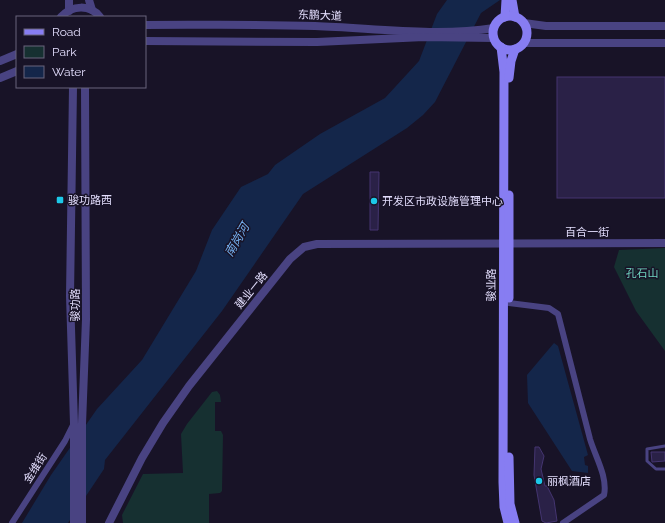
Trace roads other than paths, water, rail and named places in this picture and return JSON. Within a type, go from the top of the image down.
[{"type":"main road","points":[[511,1],[515,17]]},
{"type":"main road","points":[[505,17],[515,17],[524,23],[527,33],[524,43],[516,49],[510,50],[500,47],[494,38],[494,28],[505,17],[511,1]]},
{"type":"main road","name":"骏业路","points":[[500,47],[504,72],[506,242],[509,303],[509,493],[515,523]]},
{"type":"main road","name":"骏业路","points":[[508,523],[504,507],[503,482],[506,242],[509,74],[511,60],[516,49]]},
{"type":"street","points":[[69,0],[69,11]]},
{"type":"street","points":[[89,0],[92,10],[99,16]]},
{"type":"street","points":[[63,16],[76,8],[92,10]]},
{"type":"street","points":[[524,23],[546,26],[665,26]]},
{"type":"street","name":"东鹏大道","points":[[146,25],[314,26],[424,34],[478,34],[494,38]]},
{"type":"street","name":"东鹏大道","points":[[478,34],[494,28]]},
{"type":"street","name":"东鹏大道","points":[[146,41],[317,42],[424,34]]},
{"type":"street","points":[[524,43],[665,43]]},
{"type":"street","points":[[0,61],[16,54]]},
{"type":"street","points":[[0,78],[16,71]]},
{"type":"street","name":"骏功路","points":[[73,88],[70,296],[78,424],[78,509],[74,523]]},
{"type":"street","name":"骏功路","points":[[78,424],[86,319],[85,88]]},
{"type":"street","name":"百合一街","points":[[506,242],[665,243]]},
{"type":"street","name":"建业一路","points":[[109,523],[142,458],[189,386],[290,259],[300,250],[316,244],[506,242]]},
{"type":"street","points":[[509,303],[548,308],[558,314],[591,440],[602,474],[604,495],[563,523]]},
{"type":"street","name":"金维街","points":[[12,523],[65,441],[78,424]]},
{"type":"street","name":"骏功路","points":[[78,509],[82,523]]},
{"type":"lane","points":[[665,446],[647,450],[647,461],[656,469],[665,469]]},
{"type":"water","name":"南岗河","points":[[447,0],[500,0],[481,13],[435,102],[423,115],[407,128],[303,194],[222,311],[105,460],[104,469],[68,523],[22,523],[51,475],[97,409],[142,360],[196,271],[212,230],[241,187],[268,174],[275,165],[320,134],[385,98],[419,61],[437,14]]},
{"type":"water","points":[[554,343],[558,346],[588,455],[584,457],[585,465],[588,466],[588,473],[572,471],[528,403],[527,375]]},
{"type":"place","name":"骏功路西","points":[[60,200]]},
{"type":"place","name":"开发区市政设施管理中心","points":[[374,201]]},
{"type":"place","name":"丽枫酒店","points":[[539,481]]},
{"type":"park label","name":"孔石山","points":[[642,273]]}]
